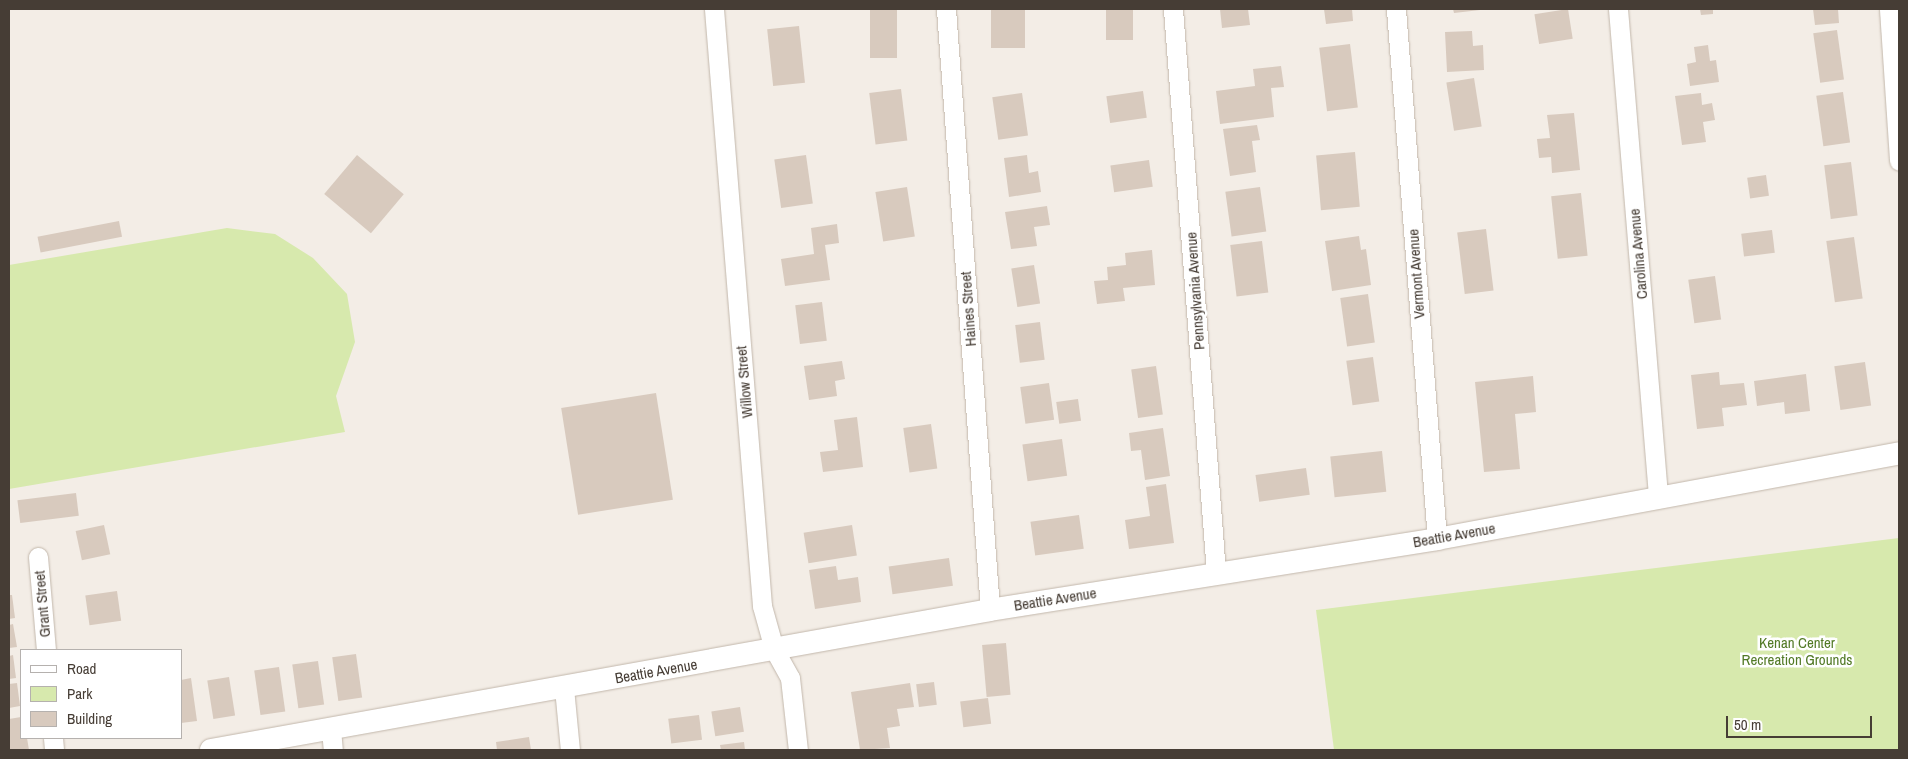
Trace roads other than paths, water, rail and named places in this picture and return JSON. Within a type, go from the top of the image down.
[{"type":"street","name":"Willow Street","points":[[714,9],[762,606],[774,649],[790,678],[798,750]]},
{"type":"street","name":"Haines Street","points":[[946,9],[990,610]]},
{"type":"street","name":"Pennsylvania Avenue","points":[[1173,9],[1216,573]]},
{"type":"street","name":"Vermont Avenue","points":[[1396,9],[1437,538]]},
{"type":"street","name":"Carolina Avenue","points":[[1618,9],[1658,498]]},
{"type":"street","points":[[1889,9],[1899,161]]},
{"type":"street","name":"Beattie Avenue","points":[[211,750],[332,740],[564,688],[774,649],[990,610],[1437,538],[1899,453]]},
{"type":"street","name":"Grant Street","points":[[38,557],[46,649]]},
{"type":"street","points":[[564,688],[570,750]]},
{"type":"park label","name":"Kenan Center Recreation Grounds","points":[[1797,650]]}]
